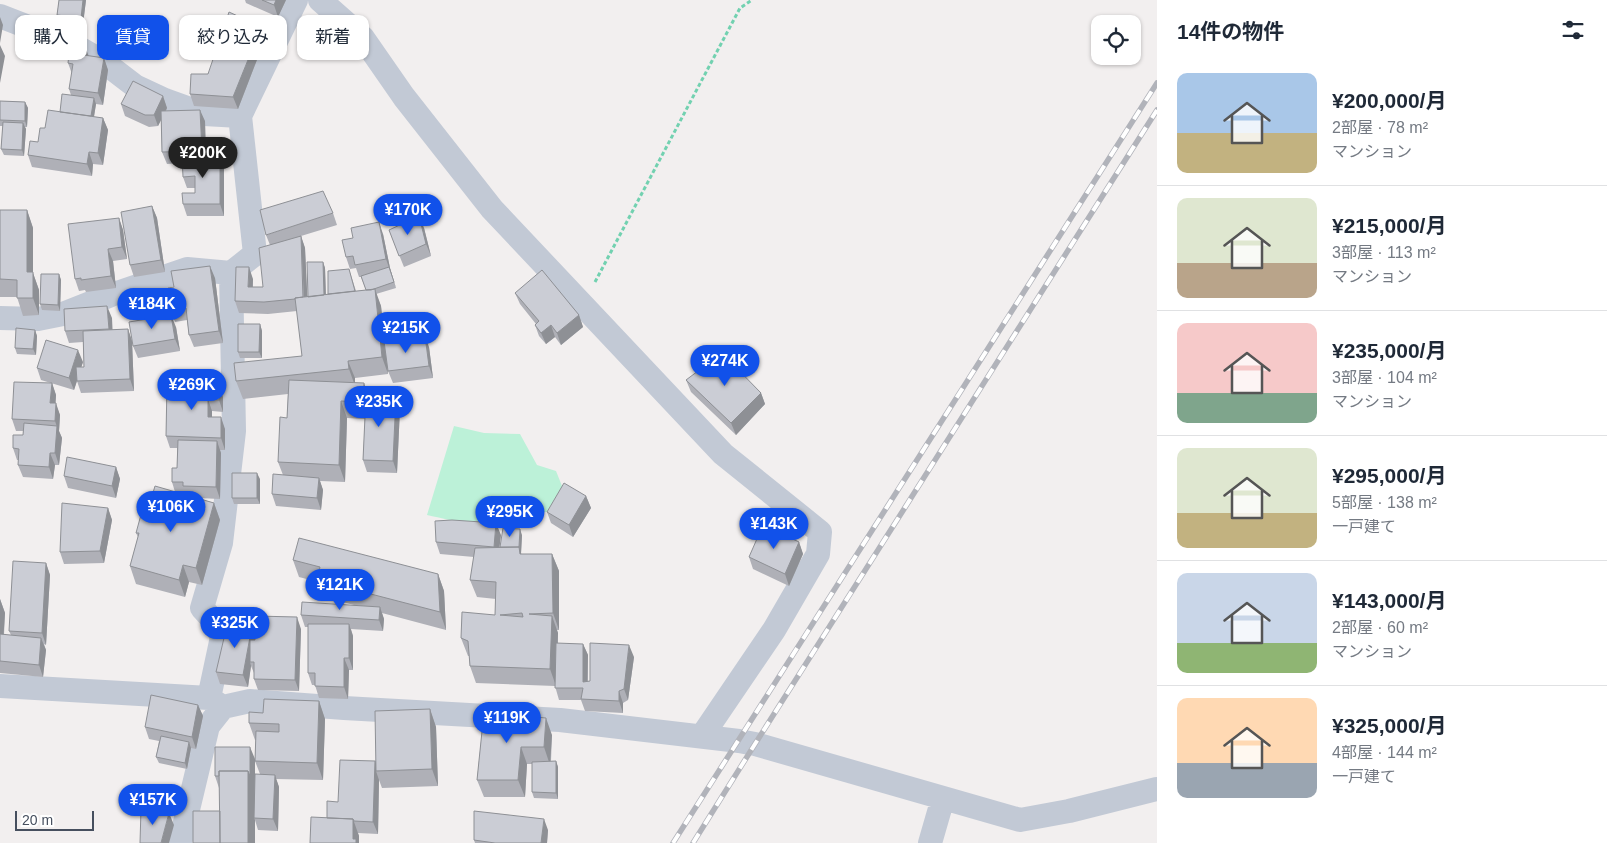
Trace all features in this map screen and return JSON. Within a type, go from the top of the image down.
[{"type":"street","points":[[0,318],[38,319],[63,314],[111,295],[187,270],[231,273],[255,254],[240,116],[296,0]]},
{"type":"street","points":[[320,0],[363,38],[404,97],[492,209],[723,454],[820,532],[818,554],[779,622],[702,736]]},
{"type":"street","points":[[0,16],[72,44],[105,63],[134,86],[165,100],[204,114],[240,116]]},
{"type":"street","points":[[180,843],[208,726],[216,702],[222,637],[212,619],[202,608],[221,543],[234,431],[231,273]]},
{"type":"street","points":[[0,686],[216,702],[250,701],[560,720],[702,736],[755,744],[1020,820],[1069,811],[1157,789]]},
{"type":"street","points":[[930,843],[943,798]]},
{"type":"path","points":[[583,305],[740,8],[752,0]]},
{"type":"green space","points":[[454,426],[484,433],[520,434],[537,465],[556,471],[564,491],[553,512],[530,512],[526,521],[464,522],[427,515]]},
{"type":"building","points":[[59,0],[83,0],[81,15],[57,15]]},
{"type":"building","points":[[262,0],[276,0],[274,5]]},
{"type":"building","points":[[87,55],[97,57],[97,60],[104,60],[98,93],[69,89],[73,64],[68,63],[68,60],[87,60]]},
{"type":"building","points":[[213,60],[248,60],[233,97],[190,94],[191,74],[208,74]]},
{"type":"building","points":[[133,81],[163,96],[154,115],[145,115],[121,104]]},
{"type":"building","points":[[62,94],[94,98],[91,116],[60,112]]},
{"type":"building","points":[[0,101],[25,102],[25,121],[0,120]]},
{"type":"building","points":[[48,110],[103,118],[98,153],[89,152],[87,164],[28,155],[30,141],[38,142],[40,128],[45,128]]},
{"type":"building","points":[[200,110],[202,151],[162,152],[161,111]]},
{"type":"building","points":[[3,122],[23,123],[22,150],[1,149]]},
{"type":"building","points":[[182,156],[220,156],[220,204],[183,204],[182,193],[195,193],[195,176],[183,177]]},
{"type":"building","points":[[323,191],[333,213],[266,235],[260,210]]},
{"type":"building","points":[[152,206],[161,260],[130,265],[121,212]]},
{"type":"building","points":[[0,210],[27,210],[27,272],[33,272],[33,298],[17,298],[17,280],[0,279]]},
{"type":"building","points":[[419,216],[426,244],[399,256],[389,230]]},
{"type":"building","points":[[119,218],[122,247],[108,249],[111,276],[75,279],[68,224]]},
{"type":"building","points":[[379,222],[386,259],[355,265],[353,256],[346,257],[342,240],[353,238],[351,228]]},
{"type":"building","points":[[301,236],[303,297],[264,302],[235,301],[236,267],[249,267],[248,287],[263,287],[259,248]]},
{"type":"building","points":[[307,262],[323,262],[324,295],[308,297]]},
{"type":"building","points":[[210,266],[219,331],[189,335],[186,308],[171,310],[168,288],[174,287],[171,271]]},
{"type":"building","points":[[389,267],[394,282],[366,290],[361,276]]},
{"type":"building","points":[[349,269],[355,291],[328,294],[328,271]]},
{"type":"building","points":[[542,270],[579,315],[557,333],[551,325],[541,333],[535,325],[539,321],[515,293]]},
{"type":"building","points":[[41,274],[59,274],[58,305],[40,304]]},
{"type":"building","points":[[375,289],[382,357],[348,361],[349,369],[236,381],[234,363],[302,356],[295,298]]},
{"type":"building","points":[[107,306],[109,329],[65,331],[64,309]]},
{"type":"building","points":[[171,315],[175,339],[133,346],[129,322]]},
{"type":"building","points":[[238,324],[260,324],[259,352],[238,352]]},
{"type":"building","points":[[16,328],[35,330],[33,349],[15,348]]},
{"type":"building","points":[[128,329],[130,379],[77,381],[76,367],[84,367],[83,331]]},
{"type":"building","points":[[425,336],[429,366],[388,371],[384,341]]},
{"type":"building","points":[[46,340],[78,350],[69,378],[37,368]]},
{"type":"building","points":[[722,353],[761,393],[731,423],[686,380]]},
{"type":"building","points":[[289,380],[364,383],[363,402],[341,401],[339,465],[278,462],[280,417],[287,418]]},
{"type":"building","points":[[14,382],[52,383],[50,403],[56,403],[55,421],[12,419]]},
{"type":"building","points":[[167,384],[219,385],[219,400],[208,399],[208,417],[221,417],[221,438],[166,436]]},
{"type":"building","points":[[366,395],[396,396],[393,461],[363,460]]},
{"type":"building","points":[[24,423],[57,426],[55,453],[50,453],[49,467],[18,465],[19,449],[13,448],[13,435],[23,435]]},
{"type":"building","points":[[178,440],[217,441],[216,487],[183,486],[183,482],[172,482],[172,468],[177,468]]},
{"type":"building","points":[[67,457],[116,467],[112,486],[64,476]]},
{"type":"building","points":[[232,473],[257,473],[257,498],[232,498]]},
{"type":"building","points":[[273,474],[319,478],[317,498],[272,494]]},
{"type":"building","points":[[564,483],[586,496],[569,525],[547,512]]},
{"type":"building","points":[[155,486],[214,503],[196,568],[183,565],[179,580],[130,566],[139,533],[136,533],[142,511],[147,513]]},
{"type":"building","points":[[62,503],[108,508],[100,551],[60,552]]},
{"type":"building","points":[[452,520],[496,523],[494,547],[436,542],[435,521]]},
{"type":"building","points":[[763,525],[799,542],[785,574],[749,557]]},
{"type":"building","points":[[503,528],[520,529],[519,547],[500,547]]},
{"type":"building","points":[[299,538],[438,574],[440,612],[317,580],[320,567],[293,560]]},
{"type":"building","points":[[519,547],[520,554],[552,554],[553,613],[529,614],[552,616],[550,669],[470,666],[468,641],[461,638],[462,612],[495,615],[496,582],[470,580],[475,548]],"holes":[[[522,613],[523,617],[500,615]]]},
{"type":"building","points":[[13,561],[46,563],[42,633],[9,631]]},
{"type":"building","points":[[302,602],[380,607],[379,620],[301,615]]},
{"type":"building","points":[[255,616],[297,617],[295,680],[254,679],[254,662],[250,662],[250,640],[255,640]]},
{"type":"building","points":[[228,621],[252,626],[243,675],[216,672]]},
{"type":"building","points":[[308,624],[349,624],[349,658],[344,658],[344,687],[315,686],[315,673],[308,673]]},
{"type":"building","points":[[0,634],[41,638],[39,665],[0,661]]},
{"type":"building","points":[[556,643],[583,644],[583,682],[590,681],[590,643],[629,645],[624,689],[619,691],[619,701],[581,699],[583,688],[555,688]]},
{"type":"building","points":[[151,695],[198,705],[192,737],[145,727]]},
{"type":"building","points":[[264,699],[319,701],[317,763],[255,761],[256,731],[279,732],[279,724],[249,723],[249,712],[263,713]]},
{"type":"building","points":[[430,709],[432,769],[376,771],[375,711]]},
{"type":"building","points":[[484,712],[546,718],[544,747],[521,747],[518,780],[477,780]]},
{"type":"building","points":[[161,736],[189,742],[185,763],[156,757]]},
{"type":"building","points":[[215,747],[250,747],[250,776],[248,771],[219,771],[219,776],[215,776]]},
{"type":"building","points":[[340,760],[375,761],[373,822],[327,818],[327,801],[338,802]]},
{"type":"building","points":[[556,761],[556,793],[532,792],[532,762]]},
{"type":"building","points":[[219,771],[248,771],[248,843],[220,843]]},
{"type":"building","points":[[255,774],[275,775],[273,819],[254,818]]},
{"type":"building","points":[[141,809],[169,813],[161,843],[140,843]]},
{"type":"building","points":[[193,811],[220,811],[220,843],[193,843]]},
{"type":"building","points":[[474,811],[544,819],[541,843],[495,843],[474,840]]},
{"type":"building","points":[[311,817],[353,819],[353,839],[356,839],[356,843],[310,843]]},
{"type":"railway","points":[[673,843],[1157,83]]},
{"type":"railway","points":[[693,843],[1157,110]]}]
